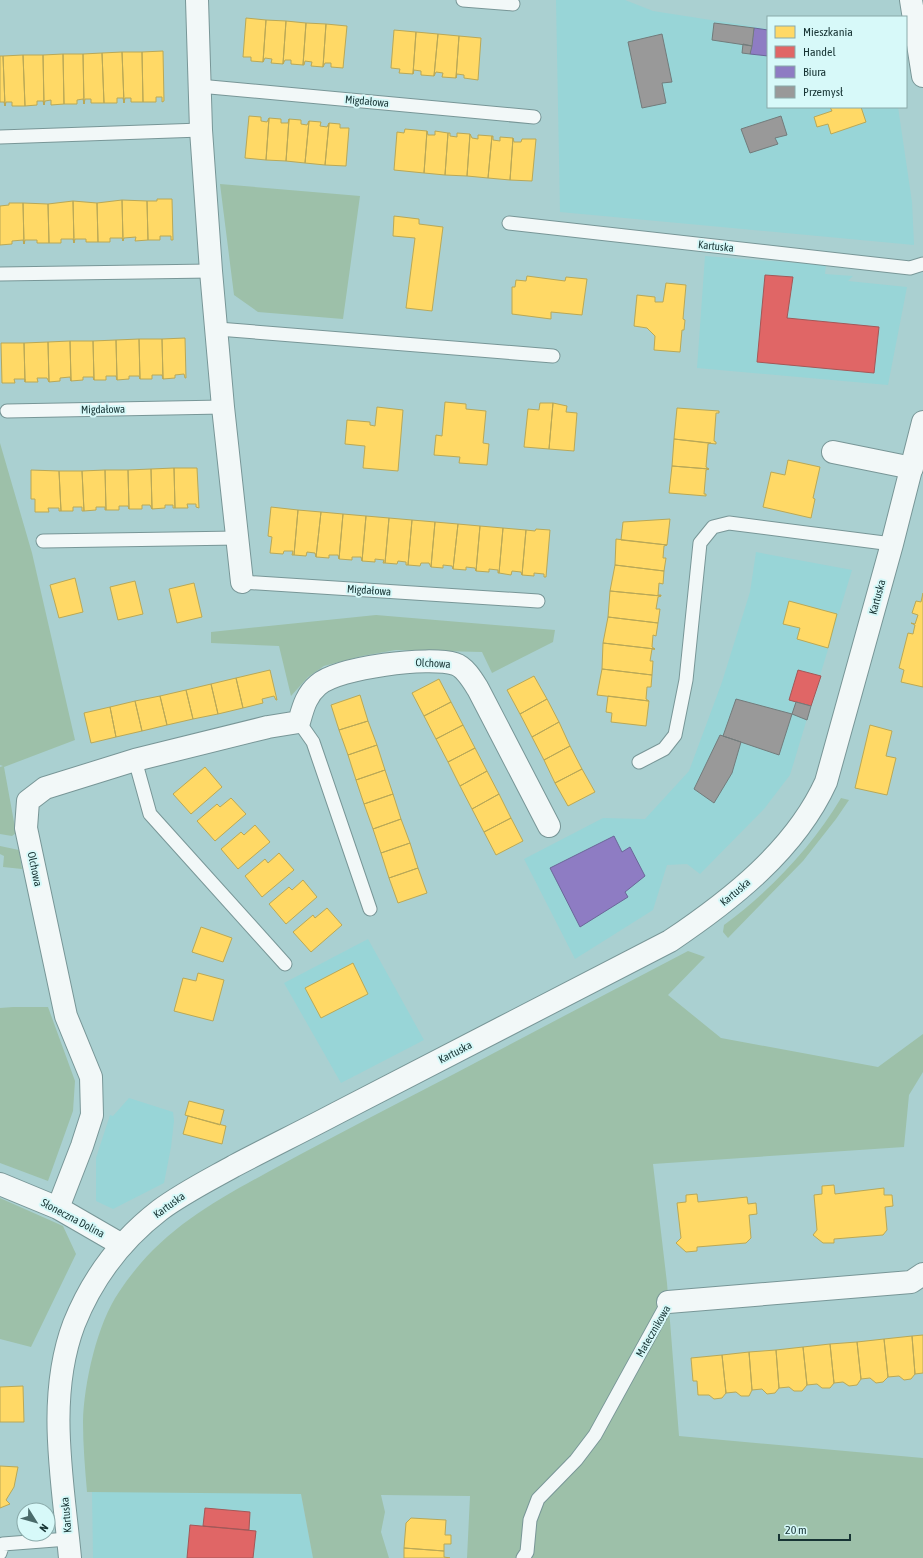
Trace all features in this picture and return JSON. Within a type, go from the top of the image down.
[{"type":"street","name":"Migdałowa","points":[[197,0],[201,130],[211,271],[218,329],[223,407],[242,582]]},
{"type":"street","points":[[911,0],[923,76]]},
{"type":"street","name":"Kartuska","points":[[69,1548],[59,1432],[59,1396],[64,1360],[74,1326],[86,1297],[103,1269],[122,1246],[159,1211],[199,1185],[670,941],[715,909],[754,876],[778,852],[802,823],[818,800],[826,782],[892,544],[923,422]]},
{"type":"street","points":[[833,452],[912,468]]},
{"type":"street","name":"Olchowa","points":[[58,1208],[82,1146],[92,1115],[91,1077],[66,1016],[26,828],[28,801],[45,788],[136,760],[268,727],[299,722],[310,692],[319,683],[331,676],[375,666],[415,662],[443,662],[457,665],[469,675],[478,688],[549,826]]},
{"type":"street","name":"Słoneczna Dolina","points":[[0,1184],[58,1208],[122,1246]]},
{"type":"street","name":"Matecznikowa","points":[[668,1302],[911,1282],[923,1274]]},
{"type":"lane","points":[[463,0],[513,4]]},
{"type":"lane","name":"Migdałowa","points":[[199,86],[534,117]]},
{"type":"lane","points":[[0,137],[201,130]]},
{"type":"lane","name":"Kartuska","points":[[509,222],[910,268],[923,264]]},
{"type":"lane","points":[[0,274],[211,271]]},
{"type":"lane","points":[[218,329],[553,356]]},
{"type":"lane","name":"Migdałowa","points":[[6,411],[223,407]]},
{"type":"lane","points":[[639,762],[664,749],[676,735],[686,680],[700,543],[713,527],[728,523],[892,544]]},
{"type":"lane","points":[[43,541],[238,538]]},
{"type":"lane","name":"Migdałowa","points":[[242,582],[538,601]]},
{"type":"lane","points":[[299,722],[314,742],[370,909]]},
{"type":"lane","points":[[136,760],[150,814],[285,964]]},
{"type":"lane","name":"Matecznikowa","points":[[523,1558],[527,1552],[530,1520],[538,1499],[576,1460],[595,1434],[668,1302]]},
{"type":"lane","points":[[0,1553],[3,1544],[69,1548]]},
{"type":"shaded area","points":[[556,0],[625,0],[653,11],[767,29],[767,108],[898,108],[912,202],[914,245],[560,212]]},
{"type":"shaded area","points":[[705,256],[826,265],[825,274],[853,276],[848,281],[907,287],[888,385],[697,368]]},
{"type":"shaded area","points":[[756,552],[852,570],[790,775],[764,809],[700,874],[687,864],[667,865],[653,910],[575,959],[524,859],[603,818],[645,819],[689,771],[722,682],[750,592]]},
{"type":"shaded area","points":[[368,939],[424,1040],[341,1083],[284,983]]},
{"type":"shaded area","points":[[129,1098],[173,1112],[174,1121],[171,1147],[164,1183],[113,1209],[96,1201],[96,1158],[110,1115],[113,1116]]},
{"type":"shaded area","points":[[92,1491],[301,1494],[313,1558],[93,1558]]},
{"type":"green space","points":[[220,184],[360,196],[343,319],[258,312],[234,295]]},
{"type":"green space","points":[[0,443],[32,553],[75,740],[4,767],[16,833],[12,836],[0,834],[0,767],[3,766],[0,765]]},
{"type":"green space","points":[[376,615],[555,630],[553,642],[492,673],[482,652],[396,650],[362,656],[324,666],[308,677],[291,696],[279,646],[211,643],[211,632]]},
{"type":"green space","points":[[841,798],[849,800],[803,861],[728,938],[723,932],[724,925],[758,898],[789,867],[817,834]]},
{"type":"green space","points":[[0,846],[19,850],[22,869],[3,867],[4,856],[0,854]]},
{"type":"green space","points":[[688,951],[705,957],[668,995],[721,1038],[878,1067],[923,1034],[923,1072],[909,1095],[904,1147],[653,1164],[667,1283],[679,1436],[923,1458],[923,1558],[467,1558],[470,1496],[381,1495],[385,1512],[381,1532],[389,1558],[313,1558],[301,1494],[87,1492],[83,1439],[84,1407],[89,1372],[98,1337],[111,1305],[119,1292],[134,1271],[167,1237],[186,1222],[225,1196],[284,1163]]},
{"type":"green space","points":[[48,1007],[75,1081],[73,1111],[48,1181],[0,1163],[0,1008]]},
{"type":"green space","points":[[0,1198],[63,1226],[76,1254],[31,1347],[0,1339]]},
{"type":"building: Mieszkania","points":[[246,18],[266,20],[263,62],[251,61],[251,57],[243,57]]},
{"type":"building: Mieszkania","points":[[266,20],[286,21],[283,64],[271,63],[272,59],[265,58],[263,62]]},
{"type":"building: Mieszkania","points":[[286,21],[306,23],[303,65],[291,64],[291,60],[285,60],[283,64]]},
{"type":"building: Mieszkania","points":[[306,23],[326,24],[323,67],[311,66],[312,62],[305,61],[303,65]]},
{"type":"building: Mieszkania","points":[[326,24],[347,26],[343,68],[331,67],[331,63],[325,63],[323,67]]},
{"type":"building: Mieszkania","points":[[394,30],[416,32],[413,74],[399,73],[400,69],[391,68]]},
{"type":"building: Mieszkania","points":[[416,32],[438,34],[434,76],[421,75],[421,71],[414,70],[413,74]]},
{"type":"building: Mieszkania","points":[[438,34],[459,36],[456,78],[442,77],[443,73],[436,72],[434,76]]},
{"type":"building: Mieszkania","points":[[459,36],[481,38],[478,80],[464,78],[464,75],[457,74],[456,78]]},
{"type":"building: Mieszkania","points":[[163,51],[164,101],[162,102],[162,97],[156,97],[156,102],[143,102],[142,52]]},
{"type":"building: Mieszkania","points":[[122,52],[124,103],[123,98],[117,98],[117,103],[104,103],[102,53]]},
{"type":"building: Mieszkania","points":[[122,52],[142,52],[143,102],[131,102],[131,98],[125,98],[124,103]]},
{"type":"building: Mieszkania","points":[[102,53],[104,103],[91,103],[91,99],[85,99],[84,104],[83,54]]},
{"type":"building: Mieszkania","points":[[63,54],[64,104],[51,105],[51,100],[45,101],[44,105],[43,55]]},
{"type":"building: Mieszkania","points":[[63,54],[83,54],[84,104],[83,99],[77,100],[77,104],[64,104]]},
{"type":"building: Mieszkania","points":[[23,55],[43,55],[44,105],[43,101],[37,101],[37,105],[25,106]]},
{"type":"building: Mieszkania","points":[[23,55],[25,106],[12,106],[12,102],[6,102],[5,106],[3,56]]},
{"type":"building: Mieszkania","points":[[0,56],[3,56],[5,106],[4,102],[0,102]]},
{"type":"building: Mieszkania","points":[[830,108],[861,108],[866,122],[831,134],[828,124],[817,127],[814,117],[832,111]]},
{"type":"building: Mieszkania","points":[[249,116],[261,117],[261,121],[267,122],[269,118],[266,160],[245,158]]},
{"type":"building: Mieszkania","points":[[269,118],[281,119],[281,123],[288,123],[289,119],[286,161],[266,160]]},
{"type":"building: Mieszkania","points":[[289,119],[301,120],[301,124],[307,125],[309,121],[305,163],[286,161]]},
{"type":"building: Mieszkania","points":[[309,121],[321,122],[320,126],[327,127],[329,123],[325,165],[305,163]]},
{"type":"building: Mieszkania","points":[[329,123],[340,124],[340,128],[349,128],[346,166],[325,165]]},
{"type":"building: Mieszkania","points":[[405,129],[427,131],[424,173],[394,170],[397,132],[404,133]]},
{"type":"building: Mieszkania","points":[[427,131],[428,135],[435,135],[435,131],[448,133],[445,175],[424,173]]},
{"type":"building: Mieszkania","points":[[448,133],[450,133],[450,136],[457,137],[457,133],[470,134],[467,176],[445,175]]},
{"type":"building: Mieszkania","points":[[470,134],[472,138],[478,139],[478,135],[492,136],[488,178],[467,176]]},
{"type":"building: Mieszkania","points":[[492,136],[493,140],[500,141],[500,137],[513,138],[510,180],[488,178]]},
{"type":"building: Mieszkania","points":[[513,138],[514,142],[521,142],[522,139],[536,139],[532,181],[510,180]]},
{"type":"building: Mieszkania","points":[[157,199],[172,199],[173,240],[171,240],[171,236],[160,236],[160,240],[148,240],[147,201],[157,201]]},
{"type":"building: Mieszkania","points":[[122,200],[147,201],[148,240],[135,241],[136,237],[124,238],[123,241]]},
{"type":"building: Mieszkania","points":[[122,200],[123,241],[122,238],[110,238],[110,242],[98,242],[97,203]]},
{"type":"building: Mieszkania","points":[[73,201],[74,243],[73,239],[61,239],[61,243],[49,243],[48,204]]},
{"type":"building: Mieszkania","points":[[73,201],[97,203],[98,242],[86,242],[86,239],[75,239],[74,243]]},
{"type":"building: Mieszkania","points":[[9,203],[23,203],[24,244],[23,240],[12,241],[12,244],[0,245],[0,206],[9,205]]},
{"type":"building: Mieszkania","points":[[23,203],[48,204],[49,243],[37,243],[37,240],[25,240],[24,244]]},
{"type":"building: Mieszkania","points":[[394,216],[419,219],[419,224],[443,227],[432,311],[406,308],[415,238],[393,236]]},
{"type":"building: Mieszkania","points":[[527,276],[565,281],[566,277],[587,279],[582,315],[551,312],[551,319],[512,314],[512,287],[515,287],[516,280],[526,281]]},
{"type":"building: Mieszkania","points":[[666,283],[686,285],[683,319],[685,320],[684,330],[682,330],[680,352],[654,350],[655,336],[647,328],[634,326],[637,295],[655,297],[655,302],[663,302]]},
{"type":"building: Mieszkania","points":[[185,338],[186,378],[184,374],[175,375],[175,378],[163,379],[162,339]]},
{"type":"building: Mieszkania","points":[[139,339],[162,339],[163,379],[162,375],[152,375],[152,379],[140,379]]},
{"type":"building: Mieszkania","points":[[139,339],[140,379],[139,376],[129,376],[129,379],[117,380],[116,340]]},
{"type":"building: Mieszkania","points":[[116,340],[117,380],[116,376],[106,376],[106,380],[94,380],[93,341]]},
{"type":"building: Mieszkania","points":[[70,341],[93,341],[94,380],[93,377],[83,377],[83,380],[71,381]]},
{"type":"building: Mieszkania","points":[[70,341],[71,381],[70,377],[60,378],[60,381],[49,382],[48,342]]},
{"type":"building: Mieszkania","points":[[48,342],[49,382],[47,378],[37,378],[38,382],[25,382],[24,343]]},
{"type":"building: Mieszkania","points":[[1,343],[24,343],[25,379],[14,379],[15,383],[2,383]]},
{"type":"building: Mieszkania","points":[[445,402],[466,404],[466,409],[486,411],[483,443],[489,444],[487,465],[459,463],[460,457],[434,455],[436,435],[442,436]]},
{"type":"building: Mieszkania","points":[[540,403],[553,403],[549,449],[524,447],[528,409],[539,410]]},
{"type":"building: Mieszkania","points":[[553,403],[567,406],[566,412],[577,413],[574,451],[549,449]]},
{"type":"building: Mieszkania","points":[[377,407],[403,410],[398,471],[363,468],[365,446],[345,444],[347,420],[370,422],[370,425],[375,426]]},
{"type":"building: Mieszkania","points":[[677,408],[719,411],[719,413],[716,413],[714,441],[716,444],[674,439]]},
{"type":"building: Mieszkania","points":[[674,439],[711,443],[708,444],[706,467],[709,469],[672,466]]},
{"type":"building: Mieszkania","points":[[788,460],[820,467],[813,498],[815,499],[811,518],[763,507],[771,472],[785,475]]},
{"type":"building: Mieszkania","points":[[672,466],[709,469],[706,470],[704,494],[706,494],[706,496],[669,493]]},
{"type":"building: Mieszkania","points":[[174,468],[197,468],[199,508],[196,507],[196,504],[187,504],[188,508],[175,508]]},
{"type":"building: Mieszkania","points":[[174,468],[175,508],[173,508],[173,505],[165,505],[165,508],[152,509],[151,469]]},
{"type":"building: Mieszkania","points":[[151,469],[152,509],[150,505],[142,505],[142,509],[129,509],[128,470]]},
{"type":"building: Mieszkania","points":[[31,470],[59,471],[61,511],[59,511],[59,508],[48,508],[49,512],[35,512],[35,499],[31,499]]},
{"type":"building: Mieszkania","points":[[105,470],[128,470],[129,509],[128,506],[119,506],[119,510],[106,510]]},
{"type":"building: Mieszkania","points":[[105,470],[106,510],[105,507],[96,507],[96,510],[84,511],[82,471]]},
{"type":"building: Mieszkania","points":[[59,471],[82,471],[84,511],[82,511],[82,507],[73,507],[73,511],[61,511]]},
{"type":"building: Mieszkania","points":[[271,507],[298,510],[294,555],[292,555],[293,551],[284,551],[283,554],[270,553],[272,537],[268,536]]},
{"type":"building: Mieszkania","points":[[298,510],[321,512],[316,557],[315,553],[307,552],[306,556],[294,555]]},
{"type":"building: Mieszkania","points":[[321,512],[343,514],[339,559],[338,555],[329,555],[329,558],[316,557]]},
{"type":"building: Mieszkania","points":[[343,514],[366,516],[362,561],[361,557],[352,557],[352,560],[339,559]]},
{"type":"building: Mieszkania","points":[[366,516],[389,518],[385,563],[383,563],[384,560],[375,559],[375,562],[362,561]]},
{"type":"building: Mieszkania","points":[[389,518],[412,520],[408,565],[406,565],[406,562],[398,561],[397,564],[385,563]]},
{"type":"building: Mieszkania","points":[[670,519],[667,545],[621,540],[623,522]]},
{"type":"building: Mieszkania","points":[[412,520],[435,522],[431,567],[429,563],[421,563],[420,566],[408,565]]},
{"type":"building: Mieszkania","points":[[435,522],[458,524],[453,569],[452,566],[443,565],[443,568],[431,567]]},
{"type":"building: Mieszkania","points":[[458,524],[480,526],[476,571],[475,568],[466,567],[466,570],[453,569]]},
{"type":"building: Mieszkania","points":[[480,526],[503,528],[499,573],[498,570],[489,569],[489,572],[476,571]]},
{"type":"building: Mieszkania","points":[[503,528],[526,530],[522,575],[521,572],[512,571],[511,575],[499,573]]},
{"type":"building: Mieszkania","points":[[536,529],[550,530],[546,577],[544,577],[544,574],[534,573],[534,576],[522,575],[526,530],[535,531]]},
{"type":"building: Mieszkania","points":[[616,539],[667,545],[664,546],[663,558],[666,558],[664,571],[615,565]]},
{"type":"building: Mieszkania","points":[[615,565],[664,571],[663,584],[659,583],[658,595],[661,596],[610,591]]},
{"type":"building: Mieszkania","points":[[75,578],[83,612],[59,618],[50,585]]},
{"type":"building: Mieszkania","points":[[135,581],[143,614],[118,620],[110,587]]},
{"type":"building: Mieszkania","points":[[194,583],[202,617],[177,623],[169,589]]},
{"type":"building: Mieszkania","points":[[610,591],[661,596],[658,597],[656,609],[660,609],[658,623],[608,617]]},
{"type":"building: Mieszkania","points":[[923,593],[923,687],[901,682],[904,670],[899,668],[908,633],[913,634],[915,625],[911,623],[915,624],[918,615],[912,613],[916,601],[921,602]]},
{"type":"building: Mieszkania","points":[[789,601],[837,614],[828,648],[797,639],[800,628],[783,624]]},
{"type":"building: Mieszkania","points":[[608,617],[658,623],[656,636],[653,635],[652,647],[655,649],[603,643]]},
{"type":"building: Mieszkania","points":[[603,643],[655,649],[652,649],[650,661],[653,661],[652,675],[602,669]]},
{"type":"building: Mieszkania","points":[[602,669],[652,675],[651,687],[647,687],[646,699],[649,701],[597,695]]},
{"type":"building: Mieszkania","points":[[270,670],[277,700],[274,696],[262,699],[263,703],[243,708],[236,678]]},
{"type":"building: Mieszkania","points":[[534,676],[547,699],[520,714],[507,690]]},
{"type":"building: Mieszkania","points":[[236,678],[243,708],[218,714],[211,684]]},
{"type":"building: Mieszkania","points":[[439,679],[451,702],[424,716],[412,693]]},
{"type":"building: Mieszkania","points":[[211,684],[218,714],[193,719],[186,690]]},
{"type":"building: Mieszkania","points":[[186,690],[193,719],[167,725],[160,696]]},
{"type":"building: Mieszkania","points":[[360,695],[368,721],[339,730],[331,705]]},
{"type":"building: Mieszkania","points":[[160,696],[167,725],[142,731],[135,701]]},
{"type":"building: Mieszkania","points":[[608,696],[649,701],[646,726],[611,722],[612,713],[606,712]]},
{"type":"building: Mieszkania","points":[[547,699],[559,722],[532,737],[520,714]]},
{"type":"building: Mieszkania","points":[[135,701],[142,731],[116,737],[110,707]]},
{"type":"building: Mieszkania","points":[[451,702],[463,725],[436,739],[424,716]]},
{"type":"building: Mieszkania","points":[[110,707],[116,737],[91,743],[84,713]]},
{"type":"building: Mieszkania","points":[[368,721],[377,745],[348,755],[339,730]]},
{"type":"building: Mieszkania","points":[[559,722],[570,746],[544,760],[532,737]]},
{"type":"building: Mieszkania","points":[[463,725],[475,748],[448,762],[436,739]]},
{"type":"building: Mieszkania","points":[[870,725],[892,731],[886,756],[896,758],[887,795],[855,788]]},
{"type":"building: Mieszkania","points":[[377,745],[385,770],[356,780],[348,755]]},
{"type":"building: Mieszkania","points":[[570,746],[582,769],[555,783],[544,760]]},
{"type":"building: Mieszkania","points":[[475,748],[487,771],[460,786],[448,762]]},
{"type":"building: Mieszkania","points":[[205,767],[222,787],[191,814],[173,794]]},
{"type":"building: Mieszkania","points":[[582,769],[595,792],[568,806],[555,783]]},
{"type":"building: Mieszkania","points":[[385,770],[393,794],[364,804],[356,780]]},
{"type":"building: Mieszkania","points":[[487,771],[499,794],[472,809],[460,786]]},
{"type":"building: Mieszkania","points":[[393,794],[401,819],[373,829],[364,804]]},
{"type":"building: Mieszkania","points":[[499,794],[511,818],[484,832],[472,809]]},
{"type":"building: Mieszkania","points":[[231,798],[246,814],[215,841],[197,821],[217,804],[220,807]]},
{"type":"building: Mieszkania","points":[[511,818],[523,841],[496,855],[484,832]]},
{"type":"building: Mieszkania","points":[[401,819],[410,843],[381,853],[373,829]]},
{"type":"building: Mieszkania","points":[[255,825],[270,842],[238,869],[221,849],[241,832],[244,835]]},
{"type":"building: Mieszkania","points":[[410,843],[418,868],[389,878],[381,853]]},
{"type":"building: Mieszkania","points":[[279,853],[294,870],[262,897],[245,876],[265,859],[268,863]]},
{"type":"building: Mieszkania","points":[[418,868],[427,893],[398,903],[389,878]]},
{"type":"building: Mieszkania","points":[[303,880],[317,897],[286,924],[269,904],[289,887],[292,890]]},
{"type":"building: Mieszkania","points":[[327,908],[342,925],[311,952],[293,932],[313,915],[315,918]]},
{"type":"building: Mieszkania","points":[[201,927],[232,938],[223,962],[192,952]]},
{"type":"building: Mieszkania","points":[[353,963],[368,994],[321,1018],[305,988]]},
{"type":"building: Mieszkania","points":[[198,973],[224,980],[213,1021],[174,1011],[183,978],[196,981]]},
{"type":"building: Mieszkania","points":[[189,1101],[224,1110],[220,1125],[185,1115]]},
{"type":"building: Mieszkania","points":[[188,1116],[226,1126],[222,1144],[183,1134]]},
{"type":"building: Mieszkania","points":[[834,1185],[835,1194],[884,1188],[884,1195],[892,1195],[893,1206],[885,1207],[887,1230],[883,1235],[834,1239],[834,1243],[823,1243],[813,1235],[817,1230],[814,1195],[822,1194],[822,1186]]},
{"type":"building: Mieszkania","points":[[697,1194],[698,1202],[747,1197],[748,1204],[756,1203],[757,1214],[749,1215],[751,1238],[746,1243],[697,1247],[697,1251],[686,1252],[676,1243],[681,1238],[677,1203],[686,1202],[686,1195]]},
{"type":"building: Mieszkania","points":[[923,1335],[923,1373],[915,1374],[912,1336]]},
{"type":"building: Mieszkania","points":[[912,1336],[915,1374],[911,1379],[904,1380],[899,1376],[888,1377],[884,1339]]},
{"type":"building: Mieszkania","points":[[884,1339],[888,1377],[883,1382],[876,1383],[870,1378],[861,1379],[857,1342]]},
{"type":"building: Mieszkania","points":[[857,1342],[861,1379],[857,1385],[849,1386],[843,1382],[834,1383],[830,1344]]},
{"type":"building: Mieszkania","points":[[830,1344],[834,1383],[830,1388],[822,1388],[817,1384],[807,1385],[803,1347]]},
{"type":"building: Mieszkania","points":[[803,1347],[807,1385],[802,1391],[794,1391],[789,1387],[779,1388],[776,1350]]},
{"type":"building: Mieszkania","points":[[776,1350],[779,1388],[775,1393],[767,1394],[762,1389],[752,1390],[749,1352]]},
{"type":"building: Mieszkania","points":[[749,1352],[752,1390],[749,1396],[741,1396],[736,1392],[726,1393],[722,1355]]},
{"type":"building: Mieszkania","points":[[722,1355],[726,1393],[722,1398],[714,1399],[709,1395],[698,1395],[697,1381],[693,1381],[691,1358]]},
{"type":"building: Mieszkania","points":[[23,1386],[24,1422],[0,1422],[0,1387]]},
{"type":"building: Mieszkania","points":[[0,1466],[18,1467],[14,1487],[6,1500],[10,1504],[0,1508]]},
{"type":"building: Mieszkania","points":[[411,1518],[446,1520],[445,1535],[451,1535],[451,1544],[444,1544],[444,1551],[404,1548],[406,1523]]},
{"type":"building: Mieszkania","points":[[404,1548],[444,1551],[444,1557],[450,1558],[404,1558]]},
{"type":"building: Handel","points":[[765,275],[793,277],[787,318],[879,327],[874,373],[757,362]]},
{"type":"building: Handel","points":[[798,670],[821,676],[811,706],[789,700]]},
{"type":"building: Handel","points":[[205,1508],[250,1512],[249,1530],[203,1526]]},
{"type":"building: Handel","points":[[190,1525],[256,1531],[253,1558],[187,1558]]},
{"type":"building: Biura","points":[[754,28],[767,30],[767,56],[750,54]]},
{"type":"building: Biura","points":[[614,836],[622,852],[630,847],[645,876],[625,892],[628,897],[580,927],[550,868]]},
{"type":"building: Przemysł","points":[[714,23],[754,28],[752,46],[712,40]]},
{"type":"building: Przemysł","points":[[662,34],[672,82],[662,83],[666,103],[642,108],[628,42]]},
{"type":"building: Przemysł","points":[[743,44],[752,46],[750,54],[742,53]]},
{"type":"building: Przemysł","points":[[781,116],[787,135],[775,138],[778,144],[750,153],[741,129]]},
{"type":"building: Przemysł","points":[[736,699],[792,714],[779,755],[723,736]]},
{"type":"building: Przemysł","points":[[796,702],[811,706],[807,720],[792,714]]},
{"type":"building: Przemysł","points":[[720,735],[741,742],[732,773],[714,803],[694,789]]}]
